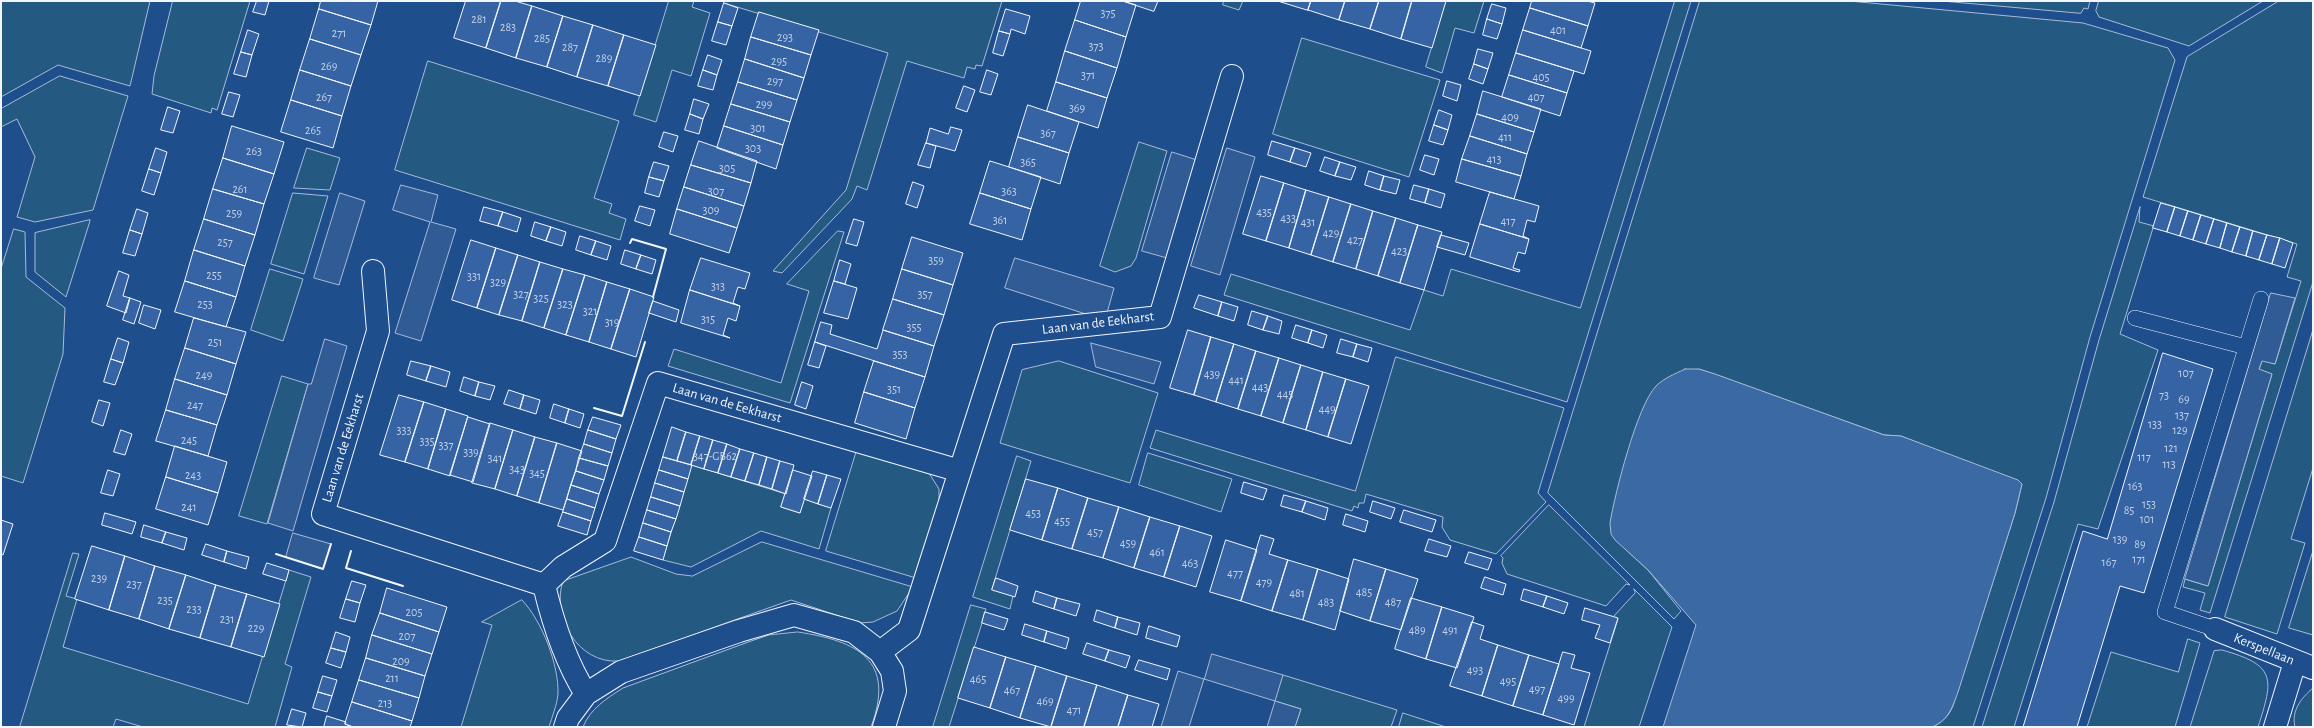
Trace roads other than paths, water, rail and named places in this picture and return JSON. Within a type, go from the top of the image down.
[{"type":"street","name":"Laan van de Eekharst","points":[[880,652],[909,630],[1004,334],[1160,317],[1232,76]]},
{"type":"street","name":"Laan van de Eekharst","points":[[374,271],[378,331],[323,514],[544,585],[563,567],[605,541],[658,382],[960,472]]},
{"type":"street","points":[[544,585],[551,612],[572,671],[586,694]]},
{"type":"street","points":[[565,727],[568,718],[586,694],[621,672],[739,631],[794,615],[854,632],[880,652],[892,671],[895,691],[884,727]]},
{"type":"street","name":"Kerspellaan","points":[[2215,629],[2304,665]]},
{"type":"street","points":[[2275,727],[2304,665]]},
{"type":"lane","points":[[2215,629],[2165,612],[2261,299]]},
{"type":"lane","points":[[2135,318],[2246,347]]}]
